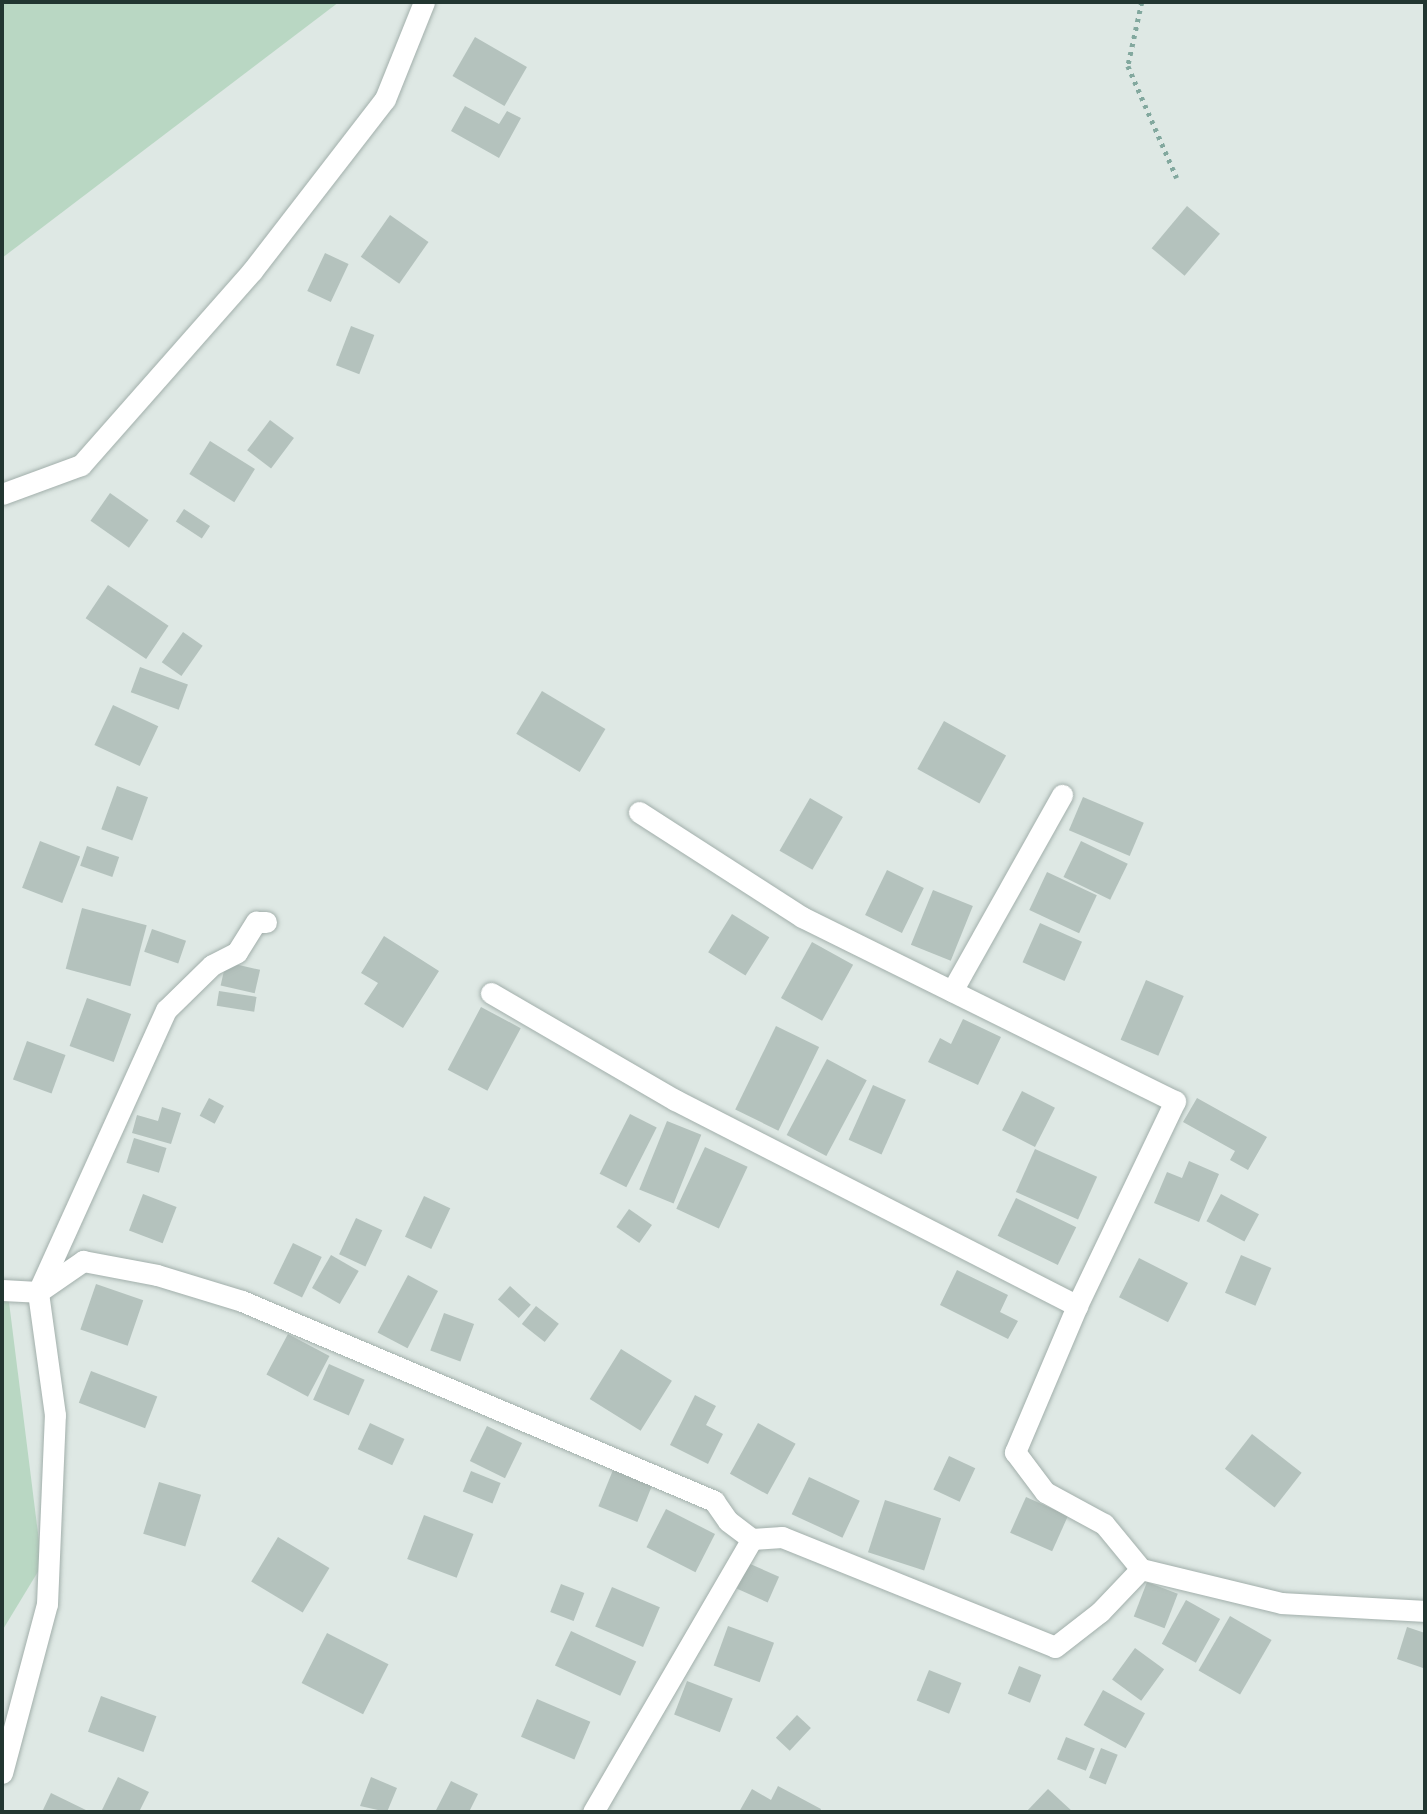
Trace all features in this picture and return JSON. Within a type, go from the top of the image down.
[{"type":"street","points":[[2,494],[81,465],[252,271],[385,99],[424,2]]},
{"type":"street","points":[[952,991],[1062,795]]},
{"type":"street","points":[[639,812],[802,917],[1175,1101],[1077,1306],[1015,1452],[1045,1492],[1104,1524],[1141,1569],[1282,1603],[1425,1611]]},
{"type":"street","points":[[2,1773],[47,1604],[55,1415],[38,1292],[166,1010],[212,965],[237,953],[256,922],[265,922]]},
{"type":"street","points":[[491,993],[675,1100],[1077,1306]]},
{"type":"street","points":[[2,1290],[38,1292],[83,1261],[158,1275],[242,1301],[714,1501],[728,1521],[752,1539],[782,1537],[1055,1647],[1100,1612],[1141,1569]]},
{"type":"street","points":[[593,1812],[752,1539]]},
{"type":"path","points":[[1142,2],[1128,66],[1177,178]]},
{"type":"green space","points":[[2,2],[339,2],[2,258]]},
{"type":"green space","points":[[2,1291],[8,1294],[42,1565],[2,1631]]},
{"type":"building","points":[[475,37],[527,67],[504,106],[452,76]]},
{"type":"building","points":[[465,106],[499,124],[507,111],[521,118],[499,158],[451,131]]},
{"type":"building","points":[[1187,206],[1220,234],[1185,276],[1152,248]]},
{"type":"building","points":[[390,215],[429,242],[399,284],[361,257]]},
{"type":"building","points":[[325,253],[349,264],[331,302],[307,291]]},
{"type":"building","points":[[351,326],[374,335],[359,374],[336,365]]},
{"type":"building","points":[[270,420],[294,438],[271,468],[247,450]]},
{"type":"building","points":[[210,441],[255,469],[234,502],[189,474]]},
{"type":"building","points":[[110,493],[149,520],[129,548],[90,521]]},
{"type":"building","points":[[184,509],[210,526],[202,538],[176,522]]},
{"type":"building","points":[[108,585],[169,626],[146,659],[86,618]]},
{"type":"building","points":[[183,632],[203,646],[181,676],[162,662]]},
{"type":"building","points":[[140,667],[188,684],[179,710],[131,692]]},
{"type":"building","points":[[542,691],[605,729],[580,772],[516,734]]},
{"type":"building","points":[[113,705],[158,726],[140,766],[94,745]]},
{"type":"building","points":[[944,721],[1006,755],[979,804],[917,769]]},
{"type":"building","points":[[117,786],[148,797],[132,841],[101,829]]},
{"type":"building","points":[[1083,797],[1144,823],[1130,856],[1069,830]]},
{"type":"building","points":[[810,798],[843,817],[812,870],[780,851]]},
{"type":"building","points":[[40,841],[80,856],[62,903],[22,888]]},
{"type":"building","points":[[1081,841],[1128,864],[1110,900],[1063,877]]},
{"type":"building","points":[[87,846],[119,857],[112,877],[80,866]]},
{"type":"building","points":[[887,870],[924,888],[902,933],[865,915]]},
{"type":"building","points":[[1047,872],[1097,895],[1079,933],[1029,910]]},
{"type":"building","points":[[933,890],[973,906],[951,961],[911,945]]},
{"type":"building","points":[[82,908],[147,925],[130,986],[66,969]]},
{"type":"building","points":[[732,914],[769,937],[745,975],[708,952]]},
{"type":"building","points":[[1040,923],[1082,942],[1065,981],[1023,962]]},
{"type":"building","points":[[152,929],[186,941],[178,963],[144,952]]},
{"type":"building","points":[[384,936],[439,971],[403,1028],[364,1004],[378,983],[361,973]]},
{"type":"building","points":[[812,942],[853,965],[822,1021],[781,998]]},
{"type":"building","points":[[226,962],[260,970],[255,993],[221,985]]},
{"type":"building","points":[[1146,980],[1184,996],[1158,1056],[1121,1040]]},
{"type":"building","points":[[219,991],[257,997],[254,1012],[217,1006]]},
{"type":"building","points":[[87,998],[131,1014],[114,1062],[70,1046]]},
{"type":"building","points":[[481,1007],[521,1028],[487,1091],[448,1070]]},
{"type":"building","points":[[963,1019],[1001,1037],[978,1085],[928,1062],[940,1038],[951,1044]]},
{"type":"building","points":[[776,1026],[819,1047],[778,1131],[735,1110]]},
{"type":"building","points":[[27,1041],[66,1055],[52,1094],[13,1080]]},
{"type":"building","points":[[827,1059],[867,1080],[826,1156],[787,1135]]},
{"type":"building","points":[[873,1085],[906,1100],[881,1154],[849,1140]]},
{"type":"building","points":[[1022,1091],[1055,1108],[1035,1147],[1002,1130]]},
{"type":"building","points":[[209,1098],[224,1106],[215,1124],[200,1116]]},
{"type":"building","points":[[1197,1098],[1267,1137],[1248,1170],[1230,1160],[1235,1151],[1183,1122]]},
{"type":"building","points":[[162,1107],[181,1113],[171,1144],[132,1133],[137,1115],[158,1121]]},
{"type":"building","points":[[630,1114],[657,1128],[626,1187],[600,1174]]},
{"type":"building","points":[[667,1121],[701,1135],[674,1203],[639,1190]]},
{"type":"building","points":[[134,1138],[167,1148],[159,1173],[126,1163]]},
{"type":"building","points":[[705,1147],[748,1167],[719,1228],[676,1209]]},
{"type":"building","points":[[1035,1149],[1097,1177],[1078,1220],[1016,1192]]},
{"type":"building","points":[[1189,1161],[1219,1174],[1199,1222],[1154,1203],[1167,1172],[1182,1178]]},
{"type":"building","points":[[143,1194],[177,1207],[163,1243],[129,1230]]},
{"type":"building","points":[[1221,1194],[1259,1214],[1244,1242],[1206,1221]]},
{"type":"building","points":[[424,1196],[450,1208],[431,1249],[405,1237]]},
{"type":"building","points":[[1016,1198],[1076,1227],[1058,1265],[998,1236]]},
{"type":"building","points":[[629,1209],[652,1225],[639,1243],[616,1227]]},
{"type":"building","points":[[356,1218],[382,1230],[365,1267],[339,1254]]},
{"type":"building","points":[[293,1243],[322,1257],[302,1297],[273,1283]]},
{"type":"building","points":[[331,1255],[359,1271],[340,1304],[312,1288]]},
{"type":"building","points":[[1241,1255],[1271,1268],[1255,1306],[1225,1293]]},
{"type":"building","points":[[1139,1258],[1188,1283],[1168,1322],[1119,1297]]},
{"type":"building","points":[[957,1270],[1008,1295],[1000,1312],[1018,1321],[1008,1339],[940,1305]]},
{"type":"building","points":[[408,1275],[438,1291],[408,1348],[377,1332]]},
{"type":"building","points":[[96,1284],[143,1300],[128,1346],[80,1329]]},
{"type":"building","points":[[510,1286],[531,1305],[519,1318],[498,1299]]},
{"type":"building","points":[[536,1306],[559,1324],[545,1342],[522,1324]]},
{"type":"building","points":[[444,1313],[474,1324],[460,1362],[430,1351]]},
{"type":"building","points":[[288,1334],[329,1356],[308,1397],[266,1375]]},
{"type":"building","points":[[621,1349],[672,1381],[641,1431],[590,1399]]},
{"type":"building","points":[[329,1364],[365,1380],[349,1415],[313,1400]]},
{"type":"building","points":[[91,1371],[157,1396],[145,1428],[79,1403]]},
{"type":"building","points":[[695,1395],[716,1406],[706,1425],[723,1434],[708,1464],[670,1445]]},
{"type":"building","points":[[370,1423],[404,1439],[392,1465],[358,1449]]},
{"type":"building","points":[[758,1423],[796,1444],[767,1495],[730,1474]]},
{"type":"building","points":[[487,1426],[522,1443],[505,1478],[470,1461]]},
{"type":"building","points":[[1252,1434],[1302,1473],[1275,1507],[1225,1469]]},
{"type":"building","points":[[949,1456],[975,1468],[960,1502],[933,1490]]},
{"type":"building","points":[[613,1470],[652,1486],[637,1522],[598,1506]]},
{"type":"building","points":[[471,1471],[501,1483],[492,1503],[463,1491]]},
{"type":"building","points":[[809,1477],[860,1501],[842,1538],[792,1514]]},
{"type":"building","points":[[159,1482],[201,1495],[185,1547],[143,1534]]},
{"type":"building","points":[[1026,1497],[1068,1516],[1052,1551],[1010,1533]]},
{"type":"building","points":[[885,1500],[941,1518],[924,1571],[868,1552]]},
{"type":"building","points":[[666,1509],[715,1534],[695,1572],[646,1547]]},
{"type":"building","points":[[424,1515],[473,1534],[457,1578],[407,1559]]},
{"type":"building","points":[[278,1537],[329,1568],[303,1612],[251,1582]]},
{"type":"building","points":[[748,1563],[779,1577],[768,1602],[737,1589]]},
{"type":"building","points":[[1147,1582],[1178,1594],[1165,1628],[1134,1617]]},
{"type":"building","points":[[561,1584],[584,1593],[574,1621],[550,1612]]},
{"type":"building","points":[[612,1587],[660,1607],[643,1647],[595,1627]]},
{"type":"building","points":[[1186,1600],[1220,1619],[1196,1663],[1162,1644]]},
{"type":"building","points":[[1230,1616],[1272,1640],[1240,1695],[1198,1671]]},
{"type":"building","points":[[728,1626],[774,1643],[760,1682],[714,1665]]},
{"type":"building","points":[[1407,1627],[1425,1633],[1423,1668],[1397,1659]]},
{"type":"building","points":[[571,1631],[636,1661],[620,1696],[555,1665]]},
{"type":"building","points":[[327,1633],[388,1664],[363,1714],[302,1683]]},
{"type":"building","points":[[1135,1648],[1164,1669],[1141,1701],[1112,1680]]},
{"type":"building","points":[[1019,1666],[1041,1675],[1030,1703],[1008,1694]]},
{"type":"building","points":[[929,1670],[961,1683],[949,1714],[917,1701]]},
{"type":"building","points":[[687,1681],[733,1699],[720,1732],[674,1715]]},
{"type":"building","points":[[1103,1690],[1145,1713],[1126,1748],[1084,1725]]},
{"type":"building","points":[[101,1696],[156,1716],[143,1752],[88,1732]]},
{"type":"building","points":[[537,1699],[590,1722],[574,1759],[521,1737]]},
{"type":"building","points":[[797,1715],[811,1728],[790,1751],[776,1738]]},
{"type":"building","points":[[1066,1737],[1095,1749],[1086,1771],[1057,1759]]},
{"type":"building","points":[[1101,1748],[1118,1755],[1106,1784],[1089,1778]]},
{"type":"building","points":[[118,1777],[149,1792],[139,1812],[101,1812]]},
{"type":"building","points":[[371,1777],[397,1788],[387,1812],[360,1806]]},
{"type":"building","points":[[451,1781],[478,1794],[469,1812],[435,1812]]},
{"type":"building","points":[[778,1786],[821,1809],[820,1812],[739,1812],[752,1789],[771,1800]]},
{"type":"building","points":[[1048,1789],[1073,1812],[1026,1812]]},
{"type":"building","points":[[51,1793],[90,1812],[42,1812]]}]
